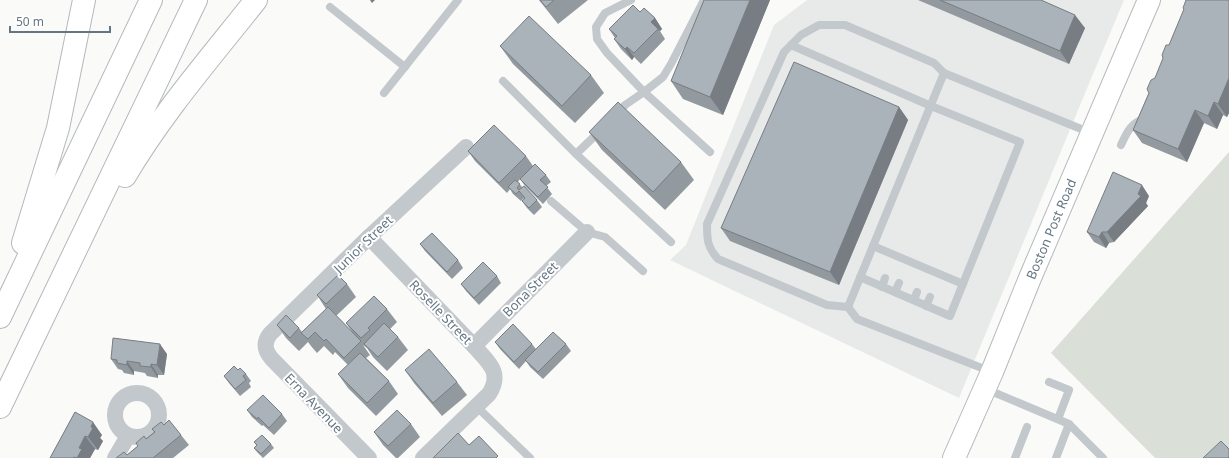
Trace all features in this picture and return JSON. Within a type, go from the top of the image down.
[{"type":"main road","points":[[1,316],[58,128],[84,0]]},
{"type":"main road","points":[[1,316],[151,0]]},
{"type":"main road","points":[[0,407],[196,0]]},
{"type":"main road","points":[[56,292],[145,144],[189,84],[256,0]]},
{"type":"main road","name":"Boston Post Road","points":[[954,458],[989,380],[1030,278],[1149,0]]},
{"type":"street","name":"Junior Street","points":[[265,344],[270,334],[466,147]]},
{"type":"street","name":"Bona Street","points":[[474,346],[586,232]]},
{"type":"street","name":"Roselle Street","points":[[369,238],[490,364],[495,372],[493,387],[489,394],[476,406]]},
{"type":"street","name":"Erna Avenue","points":[[265,344],[267,352],[272,359],[369,458]]},
{"type":"street","points":[[422,458],[476,406]]},
{"type":"street","points":[[115,458],[128,436]]},
{"type":"lane","points":[[384,93],[458,0]]},
{"type":"lane","points":[[631,0],[605,13],[596,27],[597,39],[606,54],[644,92],[710,152]]},
{"type":"lane","points":[[576,154],[625,105],[663,77],[704,0]]},
{"type":"lane","points":[[330,7],[405,67]]},
{"type":"lane","points":[[1092,133],[944,73],[934,63],[845,25],[819,25],[801,34],[784,52],[707,224],[707,238],[711,252],[718,259],[827,305],[848,308],[857,319],[989,380],[1069,424],[1102,458]]},
{"type":"lane","points":[[791,45],[931,106],[1020,142],[950,316],[860,277]]},
{"type":"lane","points":[[848,308],[944,73]]},
{"type":"lane","points":[[503,81],[576,154],[670,242]]},
{"type":"lane","points":[[1121,145],[1126,132],[1131,125],[1145,118],[1153,118]]},
{"type":"lane","points":[[551,201],[586,232],[605,237],[643,271]]},
{"type":"lane","points":[[873,246],[908,261],[925,272],[939,274],[963,284]]},
{"type":"lane","points":[[891,263],[894,255]]},
{"type":"lane","points":[[905,269],[908,261]]},
{"type":"lane","points":[[936,282],[939,274]]},
{"type":"lane","points":[[882,286],[885,278]]},
{"type":"lane","points":[[895,292],[899,283]]},
{"type":"lane","points":[[914,300],[917,292]]},
{"type":"lane","points":[[926,306],[930,297]]},
{"type":"lane","points":[[1049,382],[1069,390],[1058,419]]},
{"type":"lane","points":[[476,406],[530,458]]},
{"type":"lane","points":[[1056,458],[1069,424]]},
{"type":"lane","points":[[1015,458],[1027,428]]},
{"type":"shaded area","points":[[807,0],[1124,0],[959,398],[670,260],[686,245],[774,25]]},
{"type":"shaded area","points":[[1229,152],[1229,458],[1155,458],[1051,353]]},
{"type":"building","points":[[540,0],[554,0],[546,7]]},
{"type":"building","points":[[704,0],[750,0],[710,97],[671,81]]},
{"type":"building","points":[[940,0],[1041,0],[1075,15],[1060,51]]},
{"type":"building","points":[[1186,0],[1229,0],[1229,78],[1218,104],[1214,102],[1208,116],[1195,110],[1178,149],[1133,130],[1149,93],[1147,89],[1151,80],[1155,78],[1163,58],[1162,55],[1166,45],[1169,45],[1184,9]]},
{"type":"building","points":[[633,5],[640,12],[644,8],[655,18],[651,22],[658,29],[634,53],[627,47],[625,49],[614,39],[617,36],[609,29]]},
{"type":"building","points":[[529,16],[591,75],[562,106],[500,46]]},
{"type":"building","points":[[794,62],[899,107],[830,272],[721,228]]},
{"type":"building","points":[[618,102],[681,162],[653,192],[589,132]]},
{"type":"building","points":[[494,125],[526,156],[499,183],[468,151]]},
{"type":"building","points":[[535,164],[546,175],[540,180],[548,187],[538,197],[520,179]]},
{"type":"building","points":[[1113,172],[1142,185],[1138,194],[1141,196],[1107,232],[1102,232],[1099,237],[1087,232]]},
{"type":"building","points":[[515,180],[520,184],[517,188],[519,190],[524,186],[537,200],[529,208],[522,201],[525,198],[519,191],[516,194],[508,187]]},
{"type":"building","points":[[432,233],[458,260],[447,272],[420,244]]},
{"type":"building","points":[[483,262],[497,276],[474,298],[461,284]]},
{"type":"building","points":[[338,275],[347,284],[326,304],[317,295]]},
{"type":"building","points":[[374,296],[387,309],[368,328],[370,330],[361,338],[346,323]]},
{"type":"building","points":[[328,307],[361,341],[344,358],[326,339],[324,341],[315,332],[308,339],[301,333]]},
{"type":"building","points":[[286,315],[299,328],[290,338],[277,325]]},
{"type":"building","points":[[384,323],[398,337],[378,357],[364,344]]},
{"type":"building","points":[[513,324],[532,344],[514,362],[495,342]]},
{"type":"building","points":[[553,332],[566,344],[538,372],[525,360]]},
{"type":"building","points":[[113,338],[160,344],[157,365],[151,364],[151,367],[140,366],[140,363],[127,361],[127,365],[117,363],[117,360],[111,359]]},
{"type":"building","points":[[429,349],[457,382],[433,403],[405,370]]},
{"type":"building","points":[[360,353],[389,381],[367,403],[338,374]]},
{"type":"building","points":[[234,366],[238,370],[240,368],[246,374],[243,376],[246,380],[235,389],[224,376]]},
{"type":"building","points":[[263,395],[282,414],[269,428],[258,417],[257,419],[247,410]]},
{"type":"building","points":[[397,410],[411,424],[388,446],[374,432]]},
{"type":"building","points":[[75,412],[93,422],[91,427],[93,428],[88,437],[85,436],[79,448],[82,449],[77,458],[50,458]]},
{"type":"building","points":[[169,420],[181,435],[153,458],[116,458],[124,452],[127,455],[138,446],[136,443],[144,436],[146,439],[155,432],[152,429],[161,422],[164,425]]},
{"type":"building","points":[[458,433],[469,445],[479,436],[498,456],[496,458],[433,458]]},
{"type":"building","points":[[262,435],[271,444],[261,454],[254,448],[257,445],[254,442]]},
{"type":"building","points":[[1221,441],[1229,449],[1228,458],[1203,458]]}]
